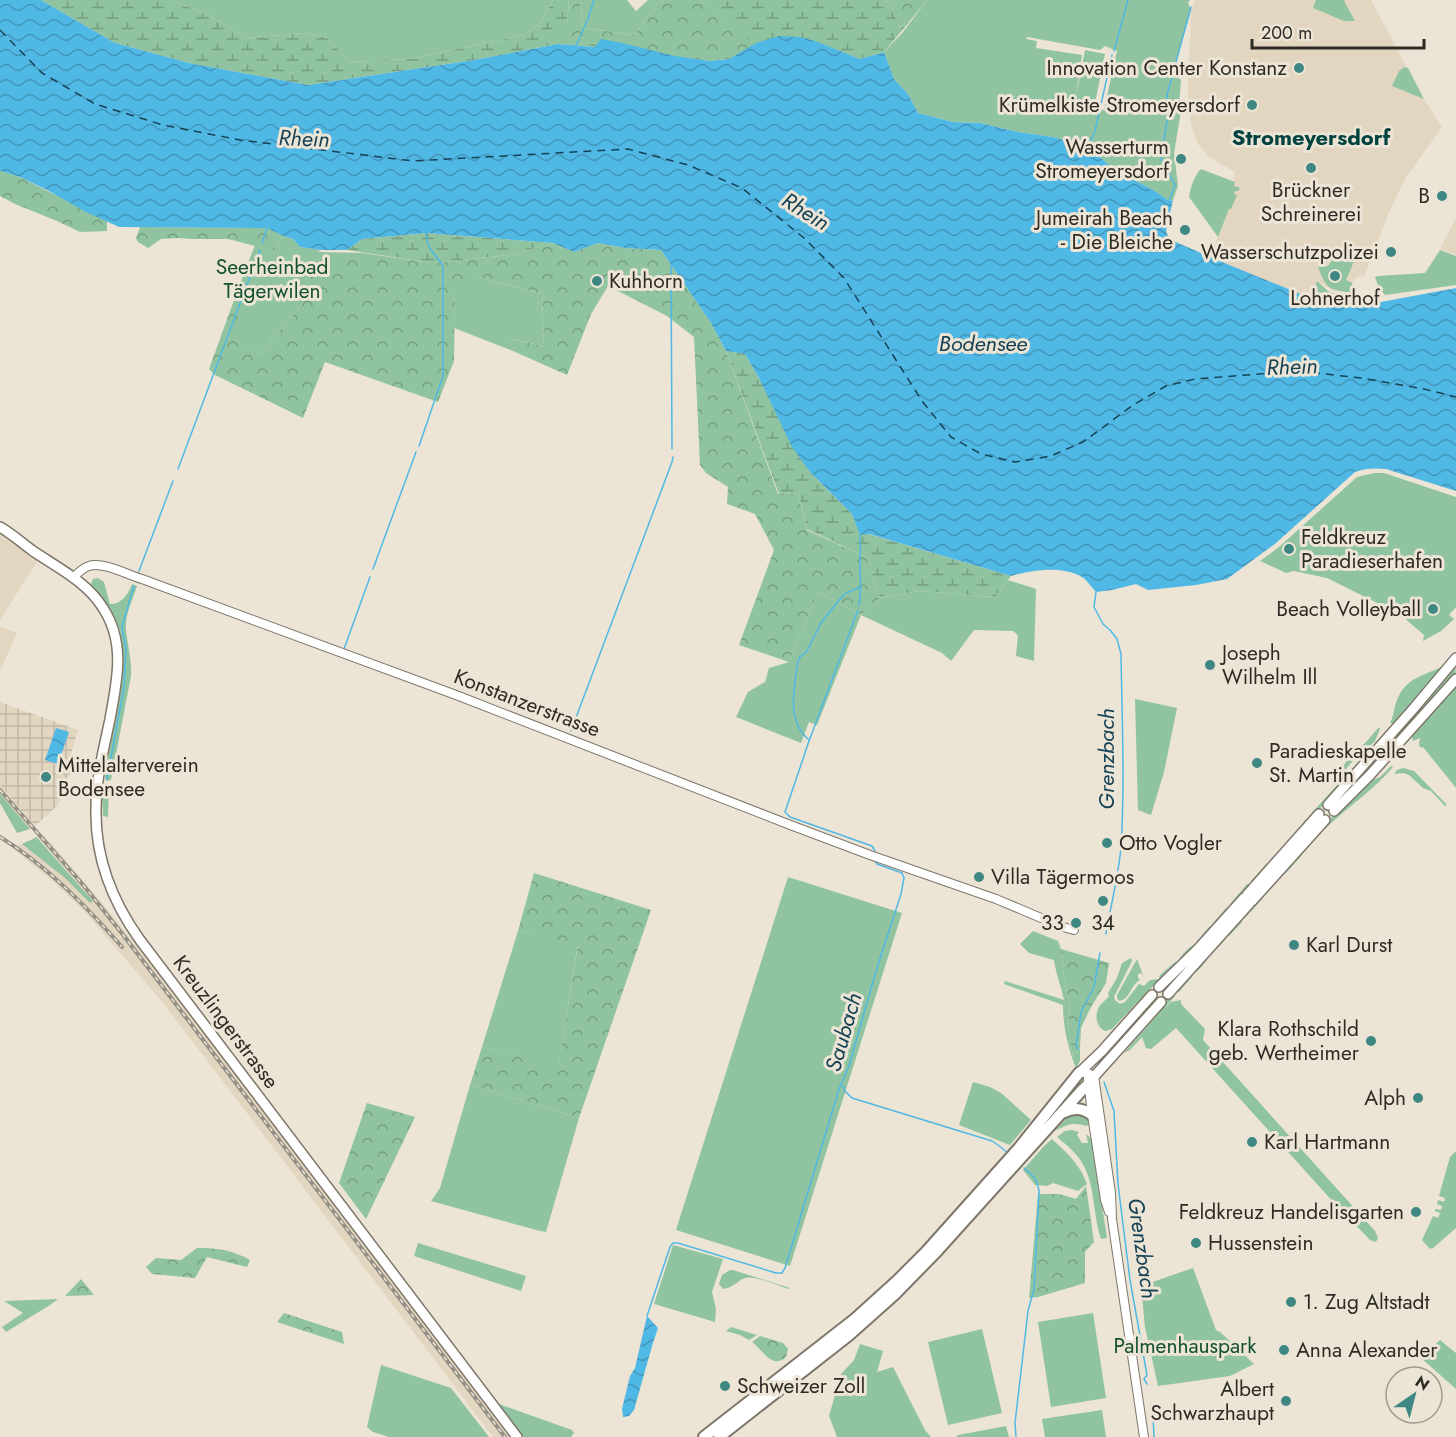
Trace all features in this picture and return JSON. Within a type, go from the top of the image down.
[{"type":"highway","points":[[719,1437],[849,1335],[896,1294],[1061,1113],[1087,1074]]},
{"type":"highway","points":[[704,1437],[855,1319],[897,1281],[930,1248],[1087,1074]]},
{"type":"highway","points":[[1061,1113],[1078,1108],[1092,1115]]},
{"type":"main road","points":[[0,527],[73,578]]},
{"type":"main road","name":"Kreuzlingerstrasse","points":[[73,578],[92,594],[104,610],[113,630],[118,652],[118,673],[98,780],[96,810],[97,836],[104,868],[108,883],[122,913],[140,940],[517,1437]]},
{"type":"main road","points":[[1454,660],[1331,808],[1366,779],[1456,679]]},
{"type":"main road","points":[[1168,994],[1248,899],[1322,817]]},
{"type":"main road","points":[[1087,1074],[1116,1035],[1156,991],[1248,899]]},
{"type":"main road","points":[[1087,1074],[1106,1063],[1161,1002]]},
{"type":"street","name":"Konstanzerstrasse","points":[[73,578],[87,566],[99,565],[114,569],[466,699],[880,859],[996,899],[1053,923]]},
{"type":"street","points":[[1064,927],[1074,930]]},
{"type":"street","points":[[1106,1063],[1098,1096],[1111,1193],[1112,1219],[1144,1437]]},
{"type":"street","points":[[1087,1074],[1098,1096]]},
{"type":"street","points":[[1087,1074],[1105,1200],[1112,1219]]},
{"type":"shaded area","points":[[1195,0],[1371,0],[1424,99],[1442,127],[1405,179],[1389,212],[1365,275],[1357,277],[1352,283],[1352,293],[1332,290],[1317,281],[1308,298],[1210,257],[1229,206],[1235,172],[1209,157],[1198,144],[1191,125],[1188,91],[1191,10]]},
{"type":"shaded area","points":[[1456,218],[1456,255],[1440,249]]},
{"type":"shaded area","points":[[0,534],[38,560],[0,620]]},
{"type":"shaded area","points":[[0,627],[17,633],[0,671]]},
{"type":"shaded area","points":[[0,702],[78,730],[63,796],[57,806],[35,826],[0,785]]},
{"type":"shaded area","points":[[0,785],[35,826],[30,829],[0,794]]},
{"type":"shaded area","points":[[42,834],[98,898],[168,985],[511,1437],[493,1437],[164,1004],[84,911],[55,883],[12,848],[24,845],[65,878],[90,902],[93,901],[37,837]]},
{"type":"green space","points":[[41,0],[172,0],[212,17],[246,38],[305,33],[328,38],[349,62],[410,59],[524,35],[541,22],[553,0],[569,0],[567,26],[552,28],[558,44],[474,60],[308,85],[189,63],[115,43]]},
{"type":"green space","points":[[172,0],[553,0],[541,22],[524,35],[410,59],[349,62],[328,38],[305,33],[246,38],[212,17]]},
{"type":"green space","points":[[569,0],[580,0],[583,28],[635,35],[657,4],[664,0],[700,0],[748,34],[748,49],[729,59],[710,61],[558,44],[551,28],[567,25]]},
{"type":"green space","points":[[580,0],[627,0],[636,11],[648,0],[664,0],[657,4],[635,35],[583,28]]},
{"type":"green space","points":[[700,0],[884,0],[891,4],[899,27],[910,21],[884,52],[860,59],[815,42],[756,43],[748,49],[747,34]]},
{"type":"green space","points":[[884,0],[927,0],[910,21],[899,27],[891,4]]},
{"type":"green space","points":[[927,0],[1190,0],[1188,3],[1191,10],[1173,73],[1181,80],[1179,106],[1181,111],[1174,153],[1178,186],[1173,200],[1169,201],[1115,170],[1088,147],[1053,137],[980,123],[953,122],[918,113],[908,94],[894,79],[884,52],[903,32]],"holes":[[[1027,37],[1100,50],[1105,46],[1117,51],[1104,110],[1089,108],[1094,108],[1105,54],[1085,50],[1076,96],[1082,55],[1036,48],[1037,41],[1026,39]]]},
{"type":"green space","points":[[1316,0],[1345,0],[1355,21],[1344,21],[1313,8]]},
{"type":"green space","points":[[1404,67],[1408,68],[1424,99],[1392,86],[1399,71]]},
{"type":"green space","points":[[1201,169],[1235,182],[1234,186],[1240,188],[1235,191],[1234,194],[1237,195],[1218,237],[1189,197],[1193,182]]},
{"type":"green space","points":[[0,171],[20,177],[107,221],[107,231],[80,232],[0,196]]},
{"type":"green space","points":[[140,227],[267,228],[283,236],[274,251],[228,239],[161,239],[148,248],[136,238]]},
{"type":"green space","points":[[426,233],[553,243],[511,255],[432,263],[347,250],[362,239]]},
{"type":"green space","name":"Seerheinbad Tägerwilen","points":[[283,236],[293,239],[300,247],[321,250],[318,252],[302,304],[260,354],[233,340],[247,289],[241,281],[255,245],[274,251]]},
{"type":"green space","points":[[553,243],[574,252],[598,243],[625,248],[661,250],[711,323],[726,351],[778,494],[798,493],[807,530],[868,558],[880,598],[861,615],[818,592],[789,662],[739,645],[774,550],[755,514],[727,504],[728,487],[706,473],[700,465],[694,337],[667,316],[608,286],[591,314],[567,375],[513,351],[509,339],[544,346],[542,294],[481,278],[455,288],[454,361],[438,402],[325,362],[303,418],[215,375],[209,369],[241,281],[247,289],[234,340],[260,354],[302,304],[297,293],[318,252],[362,253],[432,263],[511,255]]},
{"type":"green space","points":[[1440,250],[1456,256],[1456,285],[1385,295],[1379,288],[1375,277],[1378,276],[1425,273]]},
{"type":"green space","points":[[1338,251],[1355,259],[1346,280],[1352,283],[1352,293],[1329,287],[1318,267],[1328,266]]},
{"type":"green space","points":[[481,278],[542,294],[544,346],[510,339],[513,351],[454,328],[455,287]]},
{"type":"green space","points":[[1317,281],[1332,293],[1348,296],[1368,295],[1368,297],[1361,298],[1361,305],[1351,306],[1322,296],[1316,305],[1310,298]]},
{"type":"green space","points":[[726,351],[745,354],[810,472],[852,514],[860,534],[868,534],[1011,576],[995,597],[919,591],[880,598],[868,558],[807,529],[798,493],[779,494]]},
{"type":"green space","points":[[1384,473],[1456,497],[1456,607],[1449,615],[1454,619],[1441,631],[1423,641],[1424,635],[1401,615],[1327,578],[1294,571],[1286,573],[1260,561],[1279,547],[1357,477]]},
{"type":"green space","points":[[98,578],[104,582],[110,604],[118,603],[127,595],[132,584],[137,586],[126,623],[131,676],[111,780],[106,781],[123,673],[123,651],[120,630],[108,607],[91,584],[93,579]]},
{"type":"green space","points":[[1008,580],[1036,589],[1034,661],[1016,656],[1018,635],[1013,631],[974,630],[951,661],[942,653],[861,615],[880,598],[919,591],[995,597]]},
{"type":"green space","points":[[818,592],[861,615],[817,725],[809,722],[801,743],[736,717],[748,692],[765,682],[769,668],[789,662]]},
{"type":"green space","points":[[1455,665],[1456,674],[1405,731],[1403,730],[1445,679]]},
{"type":"green space","points":[[1443,666],[1412,705],[1395,723],[1390,723],[1397,700],[1405,686],[1416,678]]},
{"type":"green space","points":[[1456,684],[1456,788],[1423,747],[1421,748],[1420,738],[1413,741],[1412,737],[1417,727]]},
{"type":"green space","points":[[1135,699],[1177,708],[1164,772],[1151,815],[1138,810]]},
{"type":"green space","points":[[1379,727],[1375,741],[1351,763],[1338,779],[1336,777],[1348,759]]},
{"type":"green space","points":[[1391,766],[1393,767],[1377,784],[1325,829],[1321,829],[1321,833],[1305,851],[1301,852],[1302,855],[1286,873],[1282,874],[1245,918],[1242,918],[1242,922],[1229,936],[1226,936],[1225,940],[1192,974],[1179,992],[1174,993],[1175,996],[1164,1009],[1171,1002],[1181,1000],[1181,1004],[1205,1029],[1203,1040],[1375,1231],[1378,1238],[1376,1242],[1370,1240],[1336,1205],[1176,1028],[1151,1049],[1146,1048],[1142,1037],[1124,1053],[1159,1013],[1164,1003],[1327,822],[1358,792],[1380,777]]},
{"type":"green space","points":[[1403,768],[1414,771],[1447,805],[1445,806],[1431,791],[1423,788],[1409,775],[1394,774]]},
{"type":"green space","points":[[1347,771],[1349,773],[1341,785],[1197,945],[1112,1029],[1105,1031],[1102,1029],[1097,1023],[1097,1011],[1109,996],[1108,993],[1117,978],[1122,963],[1131,958],[1132,961],[1114,997],[1120,1004],[1125,1002],[1139,984],[1144,986],[1150,980],[1159,979],[1160,975],[1178,962],[1191,946],[1196,944],[1226,908],[1230,907],[1247,884],[1251,884],[1251,881],[1306,819],[1309,819],[1309,816]]},
{"type":"green space","points":[[105,784],[109,785],[108,817],[103,816],[102,797]]},
{"type":"green space","points":[[0,794],[30,829],[17,833],[0,803]]},
{"type":"green space","points":[[37,837],[93,901],[90,903],[65,878],[22,844]]},
{"type":"green space","points":[[534,873],[651,910],[579,1118],[470,1085],[482,1047],[558,1065],[578,945],[518,931]]},
{"type":"green space","points":[[788,877],[902,913],[790,1266],[676,1230]]},
{"type":"green space","points":[[518,931],[578,944],[558,1066],[482,1047]]},
{"type":"green space","points":[[1033,931],[1058,941],[1061,949],[1070,1006],[1068,1026],[1073,1057],[1080,1048],[1080,1061],[1076,1068],[1067,1037],[1063,1005],[1004,984],[1005,981],[1064,1000],[1054,960],[1029,953],[1020,944]]},
{"type":"green space","points":[[1061,949],[1109,963],[1106,983],[1081,1028],[1080,1048],[1073,1057],[1068,1027],[1070,1006]]},
{"type":"green space","points":[[1137,959],[1143,975],[1138,974],[1140,980],[1126,998],[1119,1001],[1117,995]]},
{"type":"green space","points":[[973,1082],[1001,1093],[1031,1120],[1010,1145],[959,1125]]},
{"type":"green space","points":[[470,1085],[579,1118],[546,1232],[431,1201],[440,1188]]},
{"type":"green space","points":[[367,1103],[415,1117],[366,1219],[339,1183]]},
{"type":"green space","points":[[1072,1112],[1087,1116],[1089,1123],[1087,1126],[1071,1124],[1055,1131]]},
{"type":"green space","points":[[1065,1131],[1079,1132],[1077,1135],[1082,1143],[1088,1143],[1086,1134],[1092,1139],[1107,1238],[1101,1239],[1091,1185],[1084,1166],[1073,1151],[1057,1137]]},
{"type":"green space","points":[[1052,1139],[1081,1170],[1087,1184],[1078,1191],[1053,1183],[1047,1186],[1035,1185],[1023,1170]]},
{"type":"green space","points":[[1456,1151],[1456,1228],[1430,1249],[1422,1240],[1433,1216],[1438,1218],[1440,1213],[1435,1209],[1441,1210],[1442,1206],[1437,1204],[1438,1200],[1444,1202],[1445,1198],[1439,1196],[1450,1157]]},
{"type":"green space","points":[[1086,1186],[1094,1242],[1085,1252],[1085,1283],[1029,1298],[1038,1194],[1059,1194],[1076,1199]]},
{"type":"green space","points":[[418,1243],[526,1276],[521,1291],[414,1256]]},
{"type":"green space","points":[[673,1245],[723,1259],[712,1292],[716,1309],[715,1322],[654,1304]]},
{"type":"green space","points":[[197,1248],[225,1250],[250,1260],[247,1267],[207,1257],[195,1278],[152,1274],[146,1267],[156,1258],[181,1260]]},
{"type":"green space","name":"Palmenhauspark","points":[[1193,1268],[1216,1330],[1254,1364],[1230,1376],[1158,1386],[1145,1327],[1141,1286]]},
{"type":"green space","points":[[730,1270],[790,1288],[749,1277],[723,1289],[719,1284],[722,1275]]},
{"type":"green space","points":[[81,1279],[94,1295],[65,1296]]},
{"type":"green space","points":[[58,1299],[6,1332],[2,1327],[23,1313],[4,1301]]},
{"type":"green space","points":[[284,1313],[342,1332],[344,1344],[277,1322]]},
{"type":"green space","points":[[1093,1313],[1106,1398],[1051,1407],[1038,1322]]},
{"type":"green space","points":[[731,1327],[757,1335],[749,1340],[726,1331]]},
{"type":"green space","points":[[982,1329],[1002,1413],[948,1425],[928,1342]]},
{"type":"green space","points":[[760,1336],[783,1343],[788,1349],[786,1357],[776,1361],[768,1357],[752,1342]]},
{"type":"green space","points":[[1440,1340],[1456,1353],[1456,1389],[1444,1378],[1444,1365],[1429,1365],[1421,1358]]},
{"type":"green space","points":[[860,1344],[883,1351],[877,1372],[893,1367],[925,1430],[931,1437],[837,1437],[829,1416],[841,1374],[854,1360]]},
{"type":"green space","points":[[381,1365],[451,1388],[489,1437],[389,1437],[373,1432],[367,1427]]},
{"type":"green space","points":[[496,1403],[572,1430],[574,1433],[571,1437],[523,1437]]},
{"type":"green space","points":[[1102,1410],[1106,1437],[1045,1437],[1042,1419]]},
{"type":"green space","points":[[1006,1426],[1009,1437],[956,1437],[958,1435]]},
{"type":"water","name":"Bodensee","points":[[0,0],[41,0],[115,43],[189,63],[308,85],[474,60],[558,44],[595,47],[601,39],[675,56],[710,61],[729,59],[756,43],[779,36],[800,37],[815,41],[860,59],[884,52],[894,79],[908,94],[918,113],[953,122],[980,123],[1053,137],[1088,147],[1115,170],[1169,201],[1173,200],[1166,231],[1169,239],[1310,298],[1316,305],[1322,296],[1342,305],[1354,307],[1456,288],[1456,491],[1386,469],[1355,472],[1276,543],[1227,579],[1148,590],[1136,584],[1096,592],[1082,577],[1066,571],[1037,571],[1011,576],[869,534],[860,535],[852,514],[810,472],[792,447],[745,354],[726,351],[711,323],[661,250],[625,248],[598,243],[574,252],[553,243],[426,233],[362,239],[347,250],[321,250],[300,247],[293,239],[267,228],[119,227],[20,177],[0,171]]},
{"type":"water","points":[[56,728],[69,732],[58,764],[45,760]]},
{"type":"water","points":[[647,1316],[658,1328],[634,1410],[629,1416],[623,1417],[622,1409],[630,1376],[635,1368]]},
{"type":"waterway","points":[[576,46],[594,0]]},
{"type":"waterway","points":[[1114,51],[1128,0]]},
{"type":"waterway","points":[[1169,201],[1175,185],[1161,159],[1168,115],[1167,95],[1191,7]]},
{"type":"waterway","points":[[1088,147],[1095,131],[1112,55]]},
{"type":"waterway","points":[[262,243],[267,228]]},
{"type":"waterway","points":[[419,446],[443,376],[443,266],[430,247],[426,233]]},
{"type":"waterway","points":[[178,469],[260,250]]},
{"type":"waterway","points":[[671,265],[672,449]]},
{"type":"waterway","points":[[373,569],[416,452]]},
{"type":"waterway","points":[[571,731],[673,457]]},
{"type":"waterway","points":[[139,571],[173,481]]},
{"type":"waterway","name":"Saubach","points":[[859,605],[860,535]]},
{"type":"waterway","points":[[344,649],[370,577]]},
{"type":"waterway","points":[[107,779],[124,687],[126,648],[122,628],[134,586]]},
{"type":"waterway","points":[[809,740],[802,732],[794,714],[793,703],[798,661],[807,651],[821,623],[840,599],[846,593],[860,587]]},
{"type":"waterway","name":"Grenzbach","points":[[1096,592],[1094,607],[1103,624],[1117,639],[1121,654],[1123,775],[1121,848],[1106,934]]},
{"type":"waterway","name":"Saubach","points":[[858,610],[785,812],[790,817],[872,846],[875,851]]},
{"type":"waterway","points":[[647,1316],[673,1243],[776,1273],[782,1273],[785,1268],[901,894],[904,878],[902,873],[877,864],[875,861]]},
{"type":"waterway","name":"Grenzbach","points":[[1078,1049],[1076,1046],[1081,1012],[1094,987],[1100,953]]},
{"type":"waterway","name":"Grenzbach","points":[[1104,1082],[1114,1111],[1118,1184],[1130,1280],[1147,1375],[1144,1379],[1147,1384]]},
{"type":"waterway","name":"Saubach","points":[[843,1086],[852,1098],[992,1141],[1008,1153]]},
{"type":"waterway","name":"Saubach","points":[[1016,1437],[1015,1423],[1028,1311],[1034,1289],[1039,1191],[1034,1178],[1024,1168]]},
{"type":"waterway","name":"Grenzbach","points":[[1153,1417],[1154,1437]]},
{"type":"ferry route","points":[[0,30],[42,73],[95,104],[163,125],[240,140],[413,161],[628,149],[688,165],[742,188],[804,238],[844,278],[922,401],[951,437],[981,454],[1015,462],[1051,456],[1083,442],[1133,405],[1166,386],[1195,379],[1298,371],[1361,378],[1456,397]]},
{"type":"railway","points":[[0,790],[84,886],[124,936],[505,1437]]},
{"type":"railway","points":[[0,837],[65,887],[122,947]]},
{"type":"place","name":"Innovation Center Konstanz","points":[[1299,68]]},
{"type":"place","name":"Krümelkiste Stromeyersdorf","points":[[1252,105]]},
{"type":"place","name":"Wasserturm Stromeyersdorf","points":[[1181,159]]},
{"type":"place","name":"Brückner Schreinerei","points":[[1311,168]]},
{"type":"place","name":"B","points":[[1442,196]]},
{"type":"place","name":"Jumeirah Beach - Die Bleiche","points":[[1185,230]]},
{"type":"place","name":"Wasserschutzpolizei","points":[[1391,252]]},
{"type":"place","name":"Lohnerhof","points":[[1335,276]]},
{"type":"place","name":"Kuhhorn","points":[[597,281]]},
{"type":"place","name":"Feldkreuz Paradieserhafen","points":[[1289,549]]},
{"type":"place","name":"Beach Volleyball","points":[[1433,609]]},
{"type":"place","name":"Joseph Wilhelm Ill","points":[[1210,665]]},
{"type":"place","name":"Paradieskapelle St. Martin","points":[[1257,763]]},
{"type":"place","name":"Mittelalterverein Bodensee","points":[[46,777]]},
{"type":"place","name":"Otto Vogler","points":[[1107,843]]},
{"type":"place","name":"Villa Tägermoos","points":[[979,877]]},
{"type":"place","name":"34","points":[[1103,901]]},
{"type":"place","name":"33","points":[[1076,923]]},
{"type":"place","name":"Karl Durst","points":[[1294,945]]},
{"type":"place","name":"Klara Rothschild geb. Wertheimer","points":[[1371,1041]]},
{"type":"place","name":"Alph","points":[[1418,1098]]},
{"type":"place","name":"Karl Hartmann","points":[[1252,1142]]},
{"type":"place","name":"Feldkreuz Handelisgarten","points":[[1416,1212]]},
{"type":"place","name":"Hussenstein","points":[[1196,1243]]},
{"type":"place","name":"1. Zug Altstadt","points":[[1291,1302]]},
{"type":"place","name":"Anna Alexander","points":[[1284,1350]]},
{"type":"place","name":"Schweizer Zoll","points":[[725,1386]]},
{"type":"place","name":"Albert Schwarzhaupt","points":[[1286,1401]]},
{"type":"district","name":"Stromeyersdorf","points":[[1311,137]]},
{"type":"water label","name":"Rhein","points":[[304,138]]},
{"type":"water label","name":"Rhein","points":[[806,211]]},
{"type":"water label","name":"Rhein","points":[[1292,366]]}]
